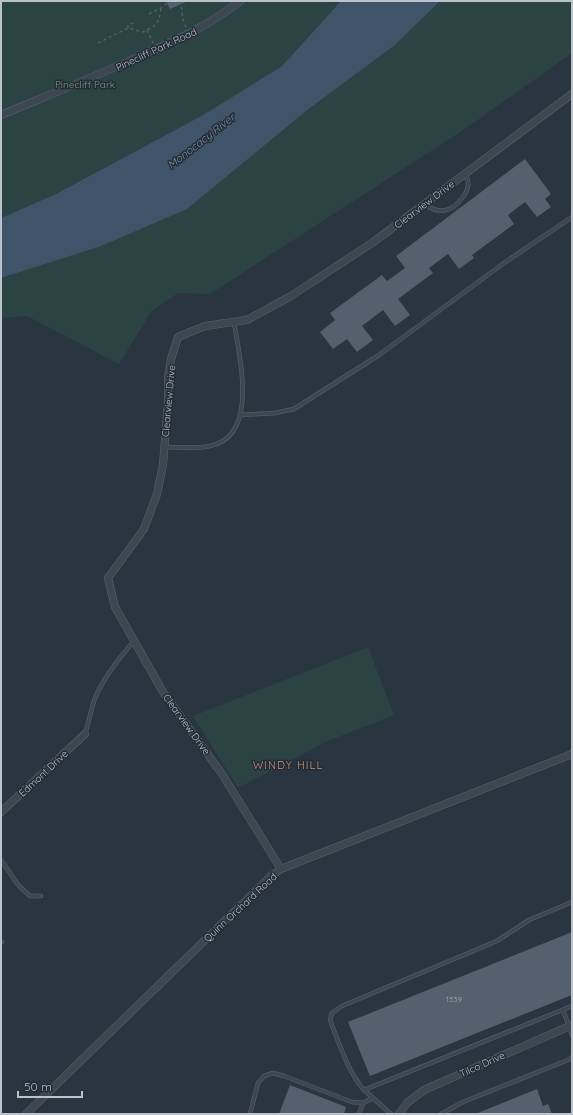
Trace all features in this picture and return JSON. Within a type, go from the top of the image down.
[{"type":"street","name":"Pinecliff Park Road","points":[[1,115],[110,70],[190,34],[223,14],[240,1]]},
{"type":"street","name":"Clearview Drive","points":[[281,869],[222,774],[163,692],[115,607],[108,578],[144,529],[157,494],[163,465],[168,378],[171,359],[178,337],[206,326],[247,320],[290,296],[372,242],[572,94]]},
{"type":"street","name":"Edmont Drive","points":[[1,812],[85,734]]},
{"type":"street","name":"Quinn Orchard Road","points":[[26,1114],[270,876],[281,869],[572,754]]},
{"type":"street","name":"Tilco Drive","points":[[399,1114],[407,1103],[424,1090],[570,1026]]},
{"type":"lane","points":[[424,204],[438,210],[445,211],[450,208],[466,193],[469,185],[466,173]]},
{"type":"lane","points":[[241,415],[275,414],[294,410],[379,355],[504,264],[572,217]]},
{"type":"lane","points":[[164,447],[192,448],[212,446],[224,440],[232,433],[241,415],[244,385],[234,322]]},
{"type":"lane","points":[[85,734],[95,698],[102,683],[121,656],[134,641]]},
{"type":"lane","points":[[1,860],[19,886],[30,896],[41,896]]},
{"type":"lane","points":[[391,1114],[358,1083],[330,1020],[332,1013],[342,1006],[497,941],[529,920],[572,902]]},
{"type":"lane","points":[[364,1090],[572,1006]]},
{"type":"lane","points":[[563,1010],[572,1035]]},
{"type":"lane","points":[[441,1114],[463,1102],[568,1060],[572,1057]]},
{"type":"lane","points":[[250,1114],[258,1084],[264,1076],[273,1073],[352,1102],[363,1103],[373,1098]]},
{"type":"lane","points":[[359,1114],[363,1103]]},
{"type":"path","points":[[149,14],[166,4],[165,1]]},
{"type":"path","points":[[180,1],[184,23],[190,34]]},
{"type":"path","points":[[128,28],[143,32],[153,27],[159,20],[161,8]]},
{"type":"path","points":[[98,42],[128,28],[128,25],[136,22]]},
{"type":"path","points":[[147,30],[156,49]]},
{"type":"green space","name":"Pinecliff Park","points":[[1,1],[341,1],[282,66],[203,115],[56,194],[1,218]]},
{"type":"green space","points":[[440,1],[572,1],[572,53],[462,131],[210,294],[178,293],[151,312],[119,364],[27,316],[1,318],[1,278],[10,276],[306,111],[395,45]]},
{"type":"green space","points":[[368,647],[394,715],[328,741],[238,788],[193,716]]},
{"type":"water","name":"Monocacy River","points":[[341,1],[440,1],[395,45],[306,111],[187,209],[101,246],[1,278],[1,218],[56,194],[203,115],[282,66]]},
{"type":"building","points":[[166,1],[188,1],[170,9]]},
{"type":"building","points":[[525,159],[551,194],[545,199],[551,207],[537,217],[525,202],[508,215],[514,224],[472,255],[474,258],[459,269],[448,254],[429,268],[433,273],[398,299],[410,315],[395,326],[383,310],[362,326],[373,340],[357,352],[347,339],[333,349],[320,332],[335,320],[330,313],[382,275],[387,281],[405,268],[396,256]]},
{"type":"building","points":[[572,932],[572,995],[370,1076],[348,1022]]},
{"type":"building","points":[[290,1085],[346,1107],[344,1114],[279,1114]]},
{"type":"building","points":[[537,1089],[543,1106],[548,1104],[552,1114],[475,1114]]},
{"type":"district","name":"WINDY HILL","points":[[288,765]]}]
